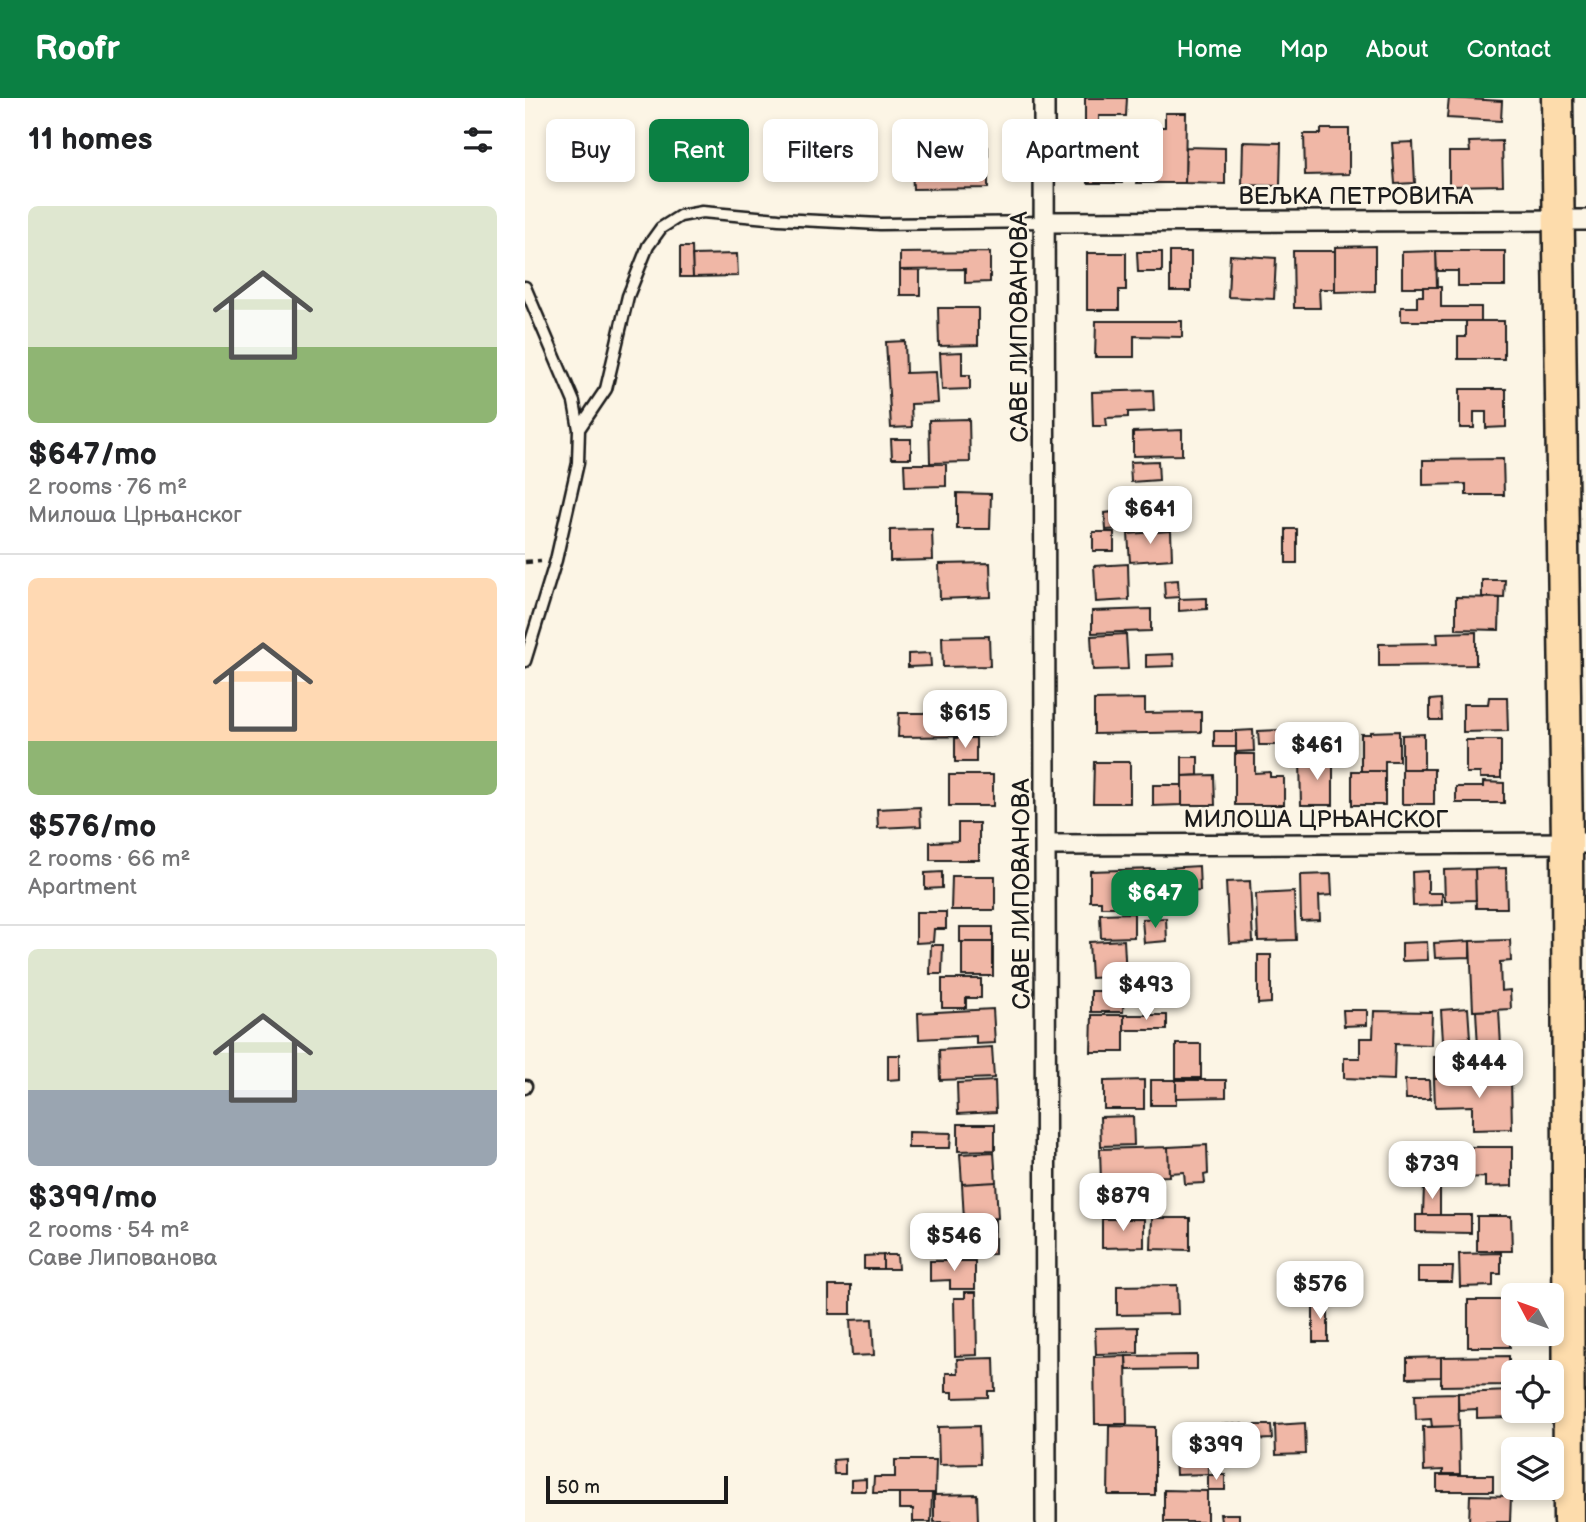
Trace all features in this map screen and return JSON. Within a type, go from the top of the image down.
[{"type":"main road","points":[[1557,98],[1573,220],[1576,843],[1573,1434],[1569,1522]]},
{"type":"street","name":"САВЕ ЛИПОВАНОВА","points":[[1044,98],[1046,1522]]},
{"type":"street","name":"ВЕЉКА ПЕТРОВИЋА","points":[[1043,222],[1573,220]]},
{"type":"street","name":"МИЛОША ЦРЊАНСКОГ","points":[[1046,845],[1576,843]]},
{"type":"lane","points":[[579,429],[606,389],[628,296],[648,246],[661,228],[680,216],[702,212],[880,224],[1043,222]]},
{"type":"lane","points":[[525,287],[574,402],[579,429],[578,463],[556,560],[525,662]]},
{"type":"building","points":[[1085,98],[1127,98],[1126,116],[1085,119]]},
{"type":"building","points":[[1449,98],[1502,101],[1501,121],[1447,118]]},
{"type":"building","points":[[1165,113],[1186,113],[1185,183],[1137,183],[1163,182]]},
{"type":"building","points":[[1321,129],[1349,129],[1349,174],[1305,175],[1304,134],[1321,134]]},
{"type":"building","points":[[1502,141],[1503,185],[1449,186],[1449,152],[1470,152],[1469,142]]},
{"type":"building","points":[[1243,142],[1281,143],[1280,186],[1242,185]]},
{"type":"building","points":[[1413,142],[1415,183],[1395,184],[1392,143]]},
{"type":"building","points":[[1186,147],[1225,148],[1225,184],[1185,183]]},
{"type":"building","points":[[913,182],[988,182],[988,188],[913,189]]},
{"type":"building","points":[[1088,182],[1122,182],[1122,183]]},
{"type":"building","points":[[1375,246],[1375,291],[1335,292],[1335,247]]},
{"type":"building","points":[[680,247],[692,247],[693,277],[680,277]]},
{"type":"building","points":[[1293,251],[1335,251],[1335,289],[1319,289],[1320,308],[1294,308]]},
{"type":"building","points":[[1436,251],[1505,251],[1505,286],[1458,286],[1458,271],[1437,271]]},
{"type":"building","points":[[1436,251],[1437,287],[1402,287],[1402,252]]},
{"type":"building","points":[[990,252],[990,282],[965,283],[965,269],[900,270],[900,253]]},
{"type":"building","points":[[1137,252],[1162,252],[1162,272],[1138,272]]},
{"type":"building","points":[[1170,252],[1191,252],[1191,291],[1170,291]]},
{"type":"building","points":[[1087,253],[1126,253],[1126,290],[1119,290],[1119,310],[1087,310]]},
{"type":"building","points":[[737,254],[738,276],[693,277],[692,255]]},
{"type":"building","points":[[1230,255],[1276,258],[1274,299],[1228,297]]},
{"type":"building","points":[[900,270],[920,270],[920,295],[900,295]]},
{"type":"building","points":[[1423,287],[1441,287],[1441,307],[1481,307],[1481,321],[1401,321],[1401,307],[1417,307],[1417,296],[1423,296]]},
{"type":"building","points":[[938,308],[978,308],[978,345],[939,346]]},
{"type":"building","points":[[1096,321],[1182,321],[1182,337],[1134,336],[1134,357],[1095,357]]},
{"type":"building","points":[[1466,321],[1504,321],[1504,359],[1458,359],[1458,337],[1466,337]]},
{"type":"building","points":[[905,341],[906,373],[936,372],[938,403],[911,404],[912,427],[891,428],[886,342]]},
{"type":"building","points":[[962,352],[962,375],[970,375],[970,389],[942,390],[940,353]]},
{"type":"building","points":[[1460,389],[1506,389],[1506,427],[1486,428],[1486,412],[1474,412],[1474,428],[1460,428]]},
{"type":"building","points":[[1153,390],[1154,411],[1128,412],[1128,417],[1106,418],[1107,426],[1093,426],[1092,392]]},
{"type":"building","points":[[969,419],[970,462],[930,463],[929,420]]},
{"type":"building","points":[[1182,430],[1182,455],[1133,456],[1133,432]]},
{"type":"building","points":[[891,439],[911,439],[911,458],[892,458]]},
{"type":"building","points":[[1503,459],[1504,495],[1466,495],[1466,484],[1423,485],[1423,460]]},
{"type":"building","points":[[1158,461],[1159,480],[1131,482],[1130,462]]},
{"type":"building","points":[[904,464],[946,464],[946,486],[905,487]]},
{"type":"building","points":[[957,493],[991,494],[990,529],[957,529]]},
{"type":"building","points":[[1149,499],[1151,527],[1106,530],[1105,513],[1121,511],[1121,502]]},
{"type":"building","points":[[932,529],[933,560],[890,561],[890,530]]},
{"type":"building","points":[[1286,529],[1297,529],[1297,563],[1286,563]]},
{"type":"building","points":[[1171,531],[1172,559],[1130,562],[1128,534]]},
{"type":"building","points":[[1093,532],[1114,532],[1114,551],[1093,551]]},
{"type":"building","points":[[990,563],[991,597],[940,599],[939,564]]},
{"type":"building","points":[[1128,564],[1129,600],[1096,602],[1094,566]]},
{"type":"building","points":[[1178,580],[1179,597],[1165,598],[1164,581]]},
{"type":"building","points":[[1482,580],[1505,580],[1504,598],[1482,597]]},
{"type":"building","points":[[1456,597],[1500,598],[1499,630],[1456,629]]},
{"type":"building","points":[[1207,598],[1207,609],[1179,611],[1179,599]]},
{"type":"building","points":[[1151,609],[1151,631],[1092,633],[1092,611]]},
{"type":"building","points":[[1476,632],[1476,665],[1379,666],[1379,644],[1438,643],[1437,633]]},
{"type":"building","points":[[1126,634],[1128,669],[1093,670],[1091,636]]},
{"type":"building","points":[[989,636],[990,666],[943,667],[942,637]]},
{"type":"building","points":[[930,653],[931,666],[908,667],[908,654]]},
{"type":"building","points":[[1173,654],[1174,666],[1146,667],[1146,655]]},
{"type":"building","points":[[959,693],[979,693],[979,715],[993,715],[992,736],[898,737],[899,713],[960,713]]},
{"type":"building","points":[[1489,697],[1507,697],[1508,731],[1463,732],[1463,704],[1488,704]]},
{"type":"building","points":[[1145,699],[1145,713],[1201,712],[1201,732],[1094,734],[1094,700]]},
{"type":"building","points":[[1441,699],[1442,720],[1430,720],[1430,700]]},
{"type":"building","points":[[1297,729],[1298,744],[1283,744],[1283,730]]},
{"type":"building","points":[[1253,730],[1254,751],[1236,752],[1236,731]]},
{"type":"building","points":[[1279,730],[1279,745],[1259,745],[1258,731]]},
{"type":"building","points":[[1214,731],[1236,731],[1236,747],[1214,747]]},
{"type":"building","points":[[1399,731],[1399,761],[1385,761],[1385,771],[1361,771],[1361,734]]},
{"type":"building","points":[[1424,734],[1424,769],[1402,769],[1402,735]]},
{"type":"building","points":[[955,738],[976,738],[976,762],[955,762]]},
{"type":"building","points":[[1466,740],[1501,740],[1501,778],[1480,778],[1480,773],[1466,773]]},
{"type":"building","points":[[1235,754],[1255,754],[1255,773],[1270,772],[1270,777],[1284,777],[1284,805],[1235,805]]},
{"type":"building","points":[[1182,757],[1198,757],[1198,775],[1182,776]]},
{"type":"building","points":[[1300,760],[1333,760],[1333,805],[1301,805]]},
{"type":"building","points":[[1094,762],[1130,762],[1130,803],[1093,803]]},
{"type":"building","points":[[1402,769],[1434,769],[1434,804],[1402,804]]},
{"type":"building","points":[[1352,771],[1385,771],[1385,805],[1352,805]]},
{"type":"building","points":[[949,775],[993,775],[993,806],[949,806]]},
{"type":"building","points":[[1214,775],[1215,805],[1182,805],[1182,776]]},
{"type":"building","points":[[1483,782],[1504,783],[1504,803],[1456,803],[1456,787],[1483,787]]},
{"type":"building","points":[[1153,785],[1182,785],[1182,805],[1153,806]]},
{"type":"building","points":[[920,807],[921,826],[878,828],[877,809]]},
{"type":"building","points":[[958,823],[979,823],[979,860],[930,860],[930,842],[958,841]]},
{"type":"building","points":[[1199,866],[1200,891],[1168,893],[1166,868]]},
{"type":"building","points":[[1506,868],[1507,908],[1476,908],[1475,869]]},
{"type":"building","points":[[1154,869],[1155,901],[1135,901],[1135,907],[1101,907],[1101,901],[1090,901],[1090,871]]},
{"type":"building","points":[[1475,869],[1476,900],[1445,901],[1444,870]]},
{"type":"building","points":[[1428,871],[1428,893],[1442,893],[1442,905],[1413,906],[1412,872]]},
{"type":"building","points":[[942,872],[942,888],[925,889],[925,873]]},
{"type":"building","points":[[1331,874],[1332,895],[1319,896],[1320,920],[1301,921],[1300,875]]},
{"type":"building","points":[[952,876],[995,876],[995,910],[951,910]]},
{"type":"building","points":[[1250,881],[1253,942],[1229,943],[1226,882]]},
{"type":"building","points":[[1294,892],[1296,940],[1258,941],[1256,894]]},
{"type":"building","points":[[916,912],[946,912],[946,929],[934,929],[933,942],[916,943]]},
{"type":"building","points":[[1134,913],[1134,937],[1101,938],[1100,914]]},
{"type":"building","points":[[1166,918],[1167,941],[1144,943],[1142,919]]},
{"type":"building","points":[[960,927],[993,927],[993,942],[960,942]]},
{"type":"building","points":[[1124,940],[1126,976],[1091,978],[1089,942]]},
{"type":"building","points":[[1510,940],[1511,961],[1500,962],[1501,991],[1510,990],[1511,1009],[1473,1011],[1470,941]]},
{"type":"building","points":[[1470,941],[1470,957],[1435,958],[1434,943]]},
{"type":"building","points":[[962,942],[993,942],[993,976],[962,976]]},
{"type":"building","points":[[1427,942],[1428,960],[1402,961],[1402,943]]},
{"type":"building","points":[[931,945],[943,945],[942,974],[930,974]]},
{"type":"building","points":[[1258,955],[1271,955],[1271,1003],[1258,1004]]},
{"type":"building","points":[[942,979],[981,979],[981,998],[966,998],[966,1008],[942,1008]]},
{"type":"building","points":[[1091,991],[1124,991],[1123,1012],[1091,1012]]},
{"type":"building","points":[[1468,1008],[1470,1038],[1443,1040],[1441,1010]]},
{"type":"building","points":[[993,1009],[995,1043],[976,1044],[976,1036],[919,1039],[918,1013]]},
{"type":"building","points":[[1343,1010],[1367,1010],[1367,1025],[1344,1026]]},
{"type":"building","points":[[1499,1010],[1501,1046],[1478,1047],[1476,1011]]},
{"type":"building","points":[[1374,1011],[1432,1012],[1431,1045],[1395,1044],[1394,1080],[1344,1078],[1344,1058],[1360,1058],[1360,1038],[1373,1038]]},
{"type":"building","points":[[1092,1015],[1124,1015],[1124,1052],[1091,1052]]},
{"type":"building","points":[[1124,1015],[1167,1015],[1167,1030],[1124,1030]]},
{"type":"building","points":[[1176,1044],[1201,1044],[1201,1078],[1176,1078]]},
{"type":"building","points":[[992,1047],[994,1078],[940,1080],[939,1050]]},
{"type":"building","points":[[888,1055],[900,1055],[900,1079],[888,1080]]},
{"type":"building","points":[[1491,1055],[1491,1078],[1467,1078],[1466,1056]]},
{"type":"building","points":[[1466,1056],[1467,1078],[1434,1079],[1434,1057]]},
{"type":"building","points":[[1511,1078],[1512,1129],[1472,1130],[1472,1106],[1435,1107],[1434,1079]]},
{"type":"building","points":[[1144,1080],[1144,1109],[1104,1109],[1104,1081]]},
{"type":"building","points":[[1151,1080],[1176,1080],[1176,1105],[1151,1105]]},
{"type":"building","points":[[1176,1080],[1226,1080],[1226,1097],[1176,1098]]},
{"type":"building","points":[[1405,1080],[1429,1080],[1430,1099],[1406,1099]]},
{"type":"building","points":[[995,1081],[996,1112],[958,1114],[957,1083]]},
{"type":"building","points":[[1133,1116],[1134,1145],[1101,1146],[1100,1117]]},
{"type":"building","points":[[958,1124],[995,1124],[995,1150],[958,1151]]},
{"type":"building","points":[[908,1132],[951,1133],[950,1148],[908,1148]]},
{"type":"building","points":[[1207,1145],[1208,1174],[1204,1175],[1205,1183],[1185,1184],[1184,1172],[1169,1173],[1168,1147]]},
{"type":"building","points":[[1168,1147],[1169,1176],[1140,1177],[1140,1181],[1101,1182],[1100,1149]]},
{"type":"building","points":[[1462,1147],[1463,1164],[1429,1164],[1429,1148]]},
{"type":"building","points":[[1462,1147],[1512,1147],[1512,1186],[1485,1187],[1485,1177],[1463,1178]]},
{"type":"building","points":[[994,1152],[996,1182],[962,1184],[960,1154]]},
{"type":"building","points":[[1137,1181],[1138,1211],[1093,1213],[1092,1182]]},
{"type":"building","points":[[996,1182],[998,1218],[964,1220],[962,1184]]},
{"type":"building","points":[[1424,1186],[1440,1187],[1440,1215],[1423,1215]]},
{"type":"building","points":[[1416,1215],[1471,1215],[1471,1233],[1416,1232]]},
{"type":"building","points":[[1477,1216],[1511,1216],[1512,1251],[1477,1251]]},
{"type":"building","points":[[918,1217],[943,1217],[943,1238],[918,1238]]},
{"type":"building","points":[[1152,1218],[1190,1218],[1190,1250],[1151,1249]]},
{"type":"building","points":[[995,1219],[995,1254],[959,1255],[959,1220]]},
{"type":"building","points":[[1102,1219],[1144,1219],[1144,1247],[1102,1248]]},
{"type":"building","points":[[1501,1253],[1501,1274],[1493,1274],[1493,1286],[1460,1287],[1459,1254]]},
{"type":"building","points":[[883,1255],[883,1269],[864,1269],[864,1256]]},
{"type":"building","points":[[883,1255],[897,1255],[898,1269],[883,1269]]},
{"type":"building","points":[[930,1261],[975,1261],[975,1289],[950,1289],[950,1280],[930,1281]]},
{"type":"building","points":[[1418,1267],[1453,1267],[1452,1282],[1418,1282]]},
{"type":"building","points":[[1177,1285],[1178,1314],[1117,1315],[1117,1286]]},
{"type":"building","points":[[829,1286],[851,1286],[851,1314],[829,1314]]},
{"type":"building","points":[[965,1292],[976,1292],[977,1355],[955,1356],[954,1298],[965,1298]]},
{"type":"building","points":[[1313,1300],[1328,1300],[1328,1342],[1313,1342]]},
{"type":"building","points":[[1468,1300],[1501,1300],[1501,1346],[1510,1347],[1468,1347]]},
{"type":"building","points":[[872,1319],[874,1355],[852,1356],[850,1320]]},
{"type":"building","points":[[1138,1327],[1138,1353],[1096,1354],[1095,1328]]},
{"type":"building","points":[[1197,1355],[1197,1369],[1127,1370],[1126,1356]]},
{"type":"building","points":[[1126,1356],[1127,1424],[1095,1424],[1094,1357]]},
{"type":"building","points":[[1509,1356],[1509,1360],[1501,1360],[1501,1385],[1441,1386],[1441,1357]]},
{"type":"building","points":[[1441,1357],[1441,1377],[1407,1378],[1407,1358]]},
{"type":"building","points":[[994,1358],[995,1391],[988,1391],[988,1397],[953,1398],[953,1392],[946,1392],[946,1373],[958,1373],[957,1359]]},
{"type":"building","points":[[1501,1391],[1501,1417],[1477,1418],[1477,1409],[1458,1410],[1458,1393]]},
{"type":"building","points":[[1458,1393],[1459,1426],[1432,1427],[1431,1419],[1416,1420],[1415,1394]]},
{"type":"building","points":[[1305,1423],[1306,1454],[1276,1455],[1275,1425]]},
{"type":"building","points":[[1242,1424],[1243,1439],[1208,1440],[1207,1425]]},
{"type":"building","points":[[1250,1425],[1271,1425],[1272,1439],[1250,1440]]},
{"type":"building","points":[[979,1426],[980,1464],[939,1465],[938,1427]]},
{"type":"building","points":[[1109,1426],[1155,1427],[1155,1495],[1108,1495]]},
{"type":"building","points":[[1459,1426],[1460,1474],[1443,1474],[1443,1470],[1424,1471],[1423,1427]]},
{"type":"building","points":[[1208,1456],[1208,1474],[1176,1475],[1175,1457]]},
{"type":"building","points":[[845,1459],[845,1474],[834,1474],[833,1460]]},
{"type":"building","points":[[895,1460],[936,1460],[935,1493],[873,1493],[874,1477],[895,1477]]},
{"type":"building","points":[[1208,1475],[1225,1475],[1225,1490],[1208,1490]]},
{"type":"building","points":[[1437,1475],[1493,1475],[1493,1491],[1437,1491]]},
{"type":"building","points":[[866,1479],[866,1491],[851,1491],[851,1480]]},
{"type":"building","points":[[1164,1490],[1207,1491],[1207,1522],[1164,1522]]},
{"type":"building","points":[[899,1493],[932,1493],[931,1522],[913,1522],[913,1509],[899,1509]]},
{"type":"building","points":[[977,1494],[978,1522],[934,1522],[934,1495]]},
{"type":"building","points":[[1470,1495],[1501,1496],[1501,1500],[1511,1500],[1510,1522],[1469,1522]]},
{"type":"building","points":[[1220,1514],[1239,1514],[1239,1522],[1221,1522]]}]
